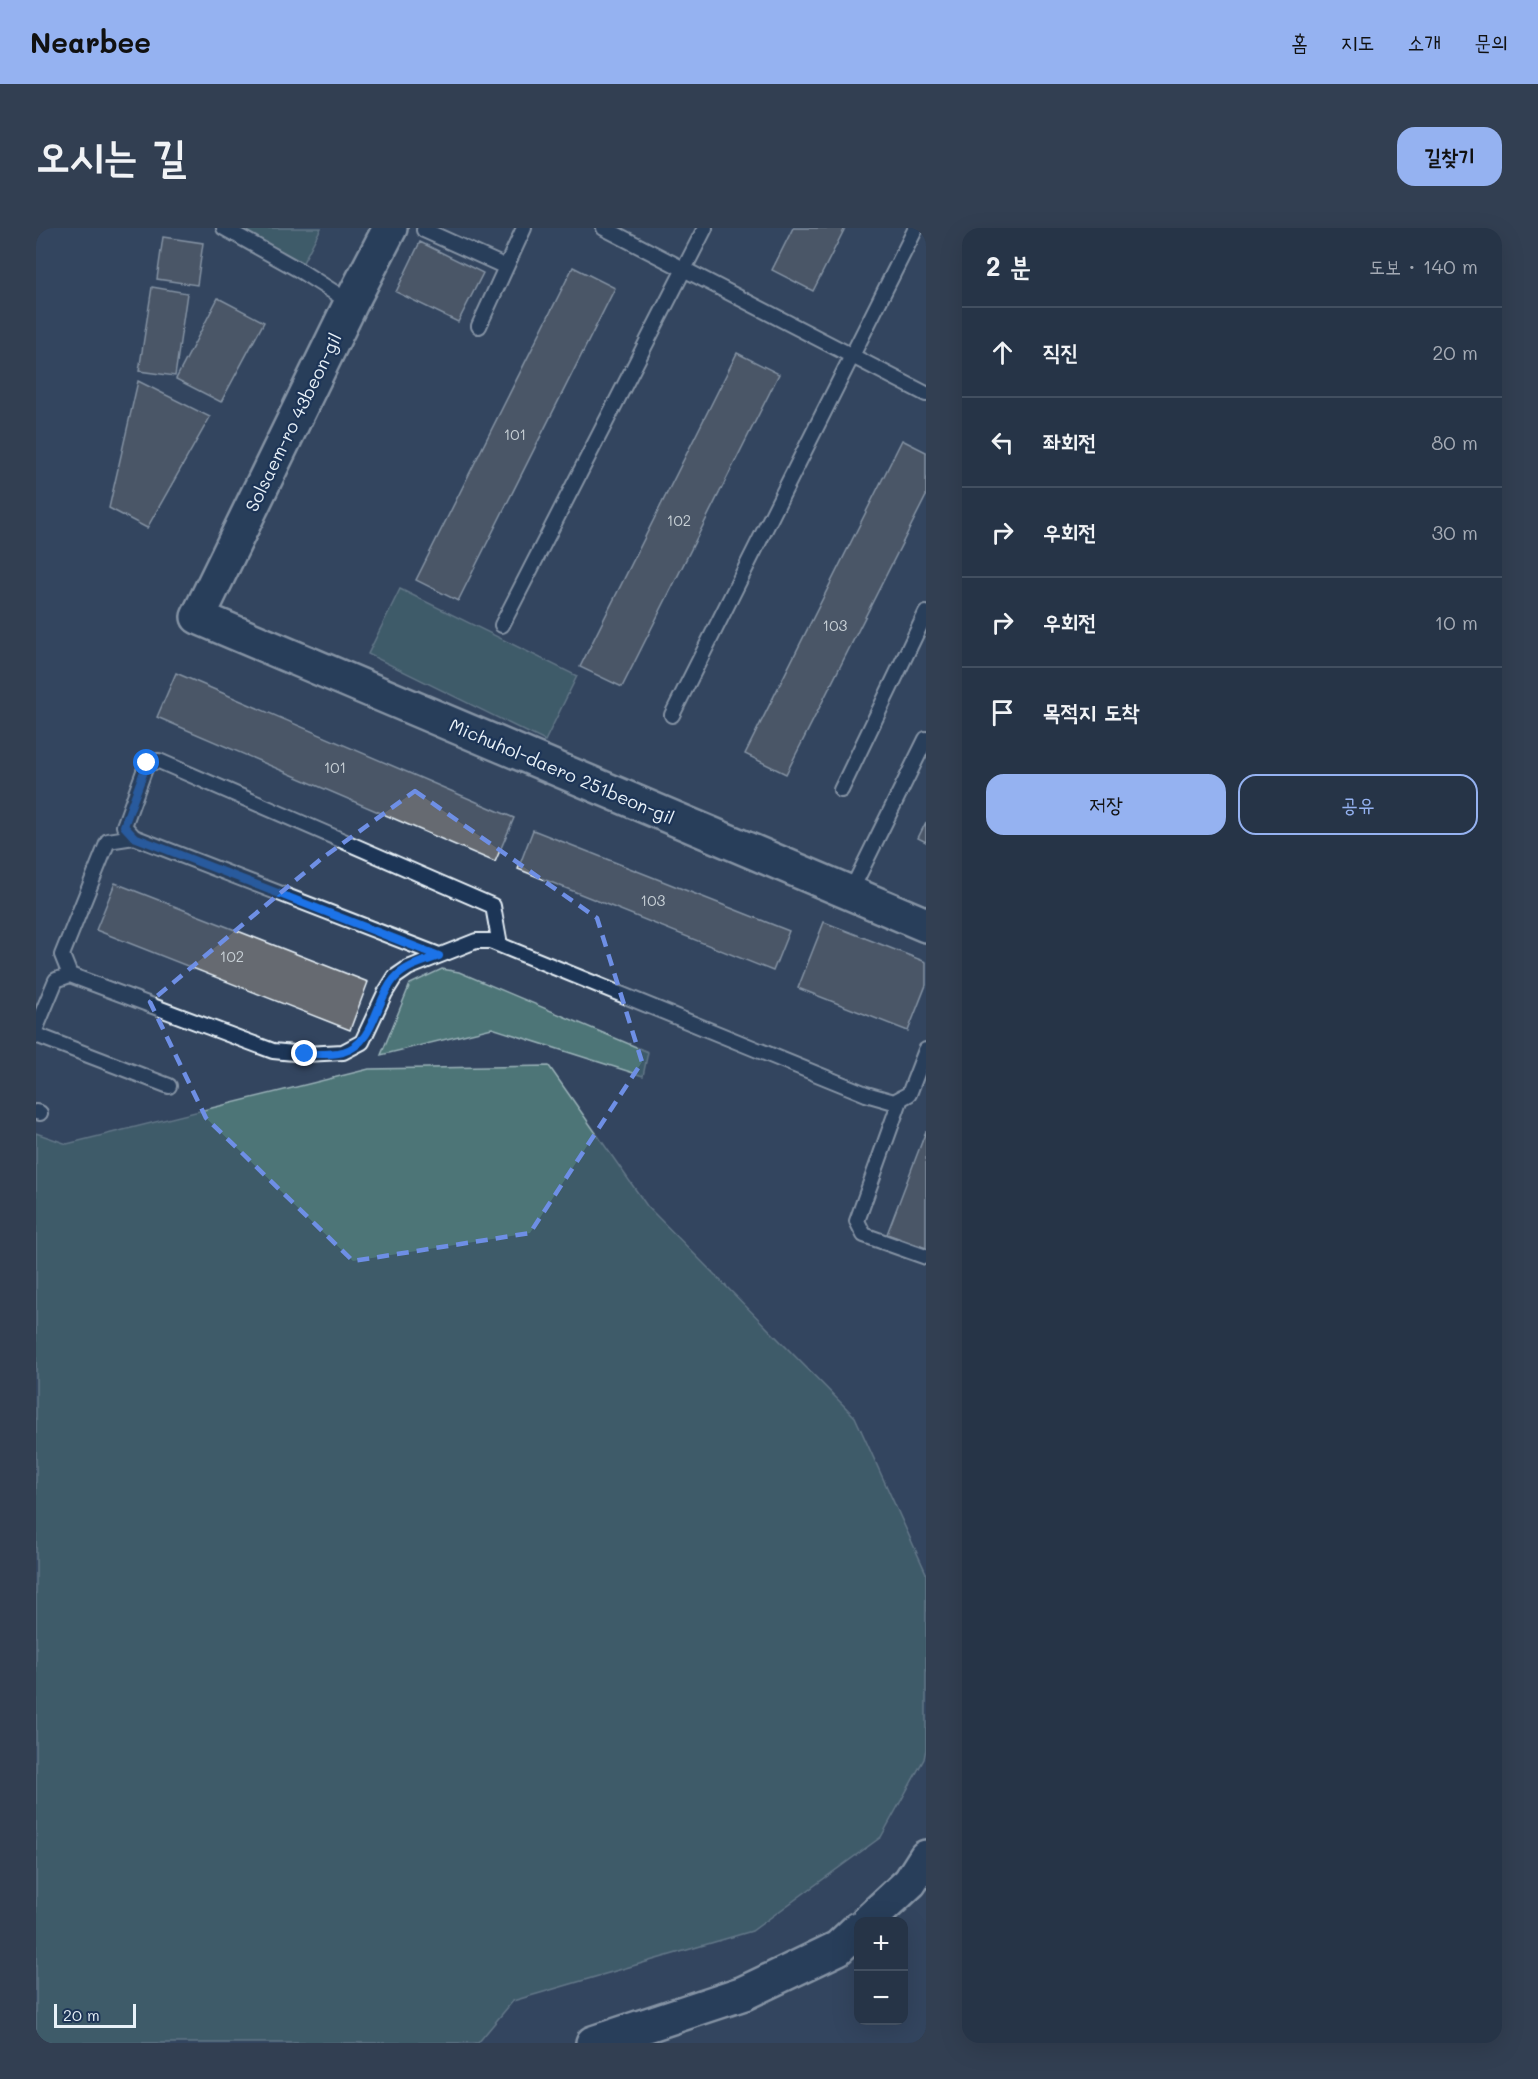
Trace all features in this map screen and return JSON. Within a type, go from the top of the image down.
[{"type":"street","name":"Solsaem-ro 43beon-gil","points":[[198,617],[390,228]]},
{"type":"street","name":"Michuhol-daero 251beon-gil","points":[[198,617],[926,925]]},
{"type":"street","points":[[872,1917],[910,1882],[926,1857]]},
{"type":"street","points":[[593,2043],[744,1993],[838,1948],[854,1933]]},
{"type":"lane","points":[[224,228],[299,270],[351,303]]},
{"type":"lane","points":[[479,326],[524,228]]},
{"type":"lane","points":[[603,228],[926,394]]},
{"type":"lane","points":[[502,625],[705,228]]},
{"type":"lane","points":[[672,715],[916,228]]},
{"type":"lane","points":[[424,230],[506,267]]},
{"type":"lane","points":[[841,790],[926,613]]},
{"type":"lane","points":[[850,893],[926,739]]},
{"type":"lane","points":[[439,956],[134,837],[124,826],[147,763],[159,761],[494,906],[500,945]]},
{"type":"lane","points":[[70,975],[62,955],[108,841],[134,837]]},
{"type":"lane","points":[[36,1028],[56,980],[70,975],[273,1051],[305,1054],[343,1052],[362,1042],[395,977],[408,968],[476,941],[490,941],[866,1094],[894,1101],[909,1094],[926,1050]]},
{"type":"lane","points":[[36,1035],[169,1086]]},
{"type":"lane","points":[[901,1098],[857,1221],[864,1235],[926,1257]]},
{"type":"highlighted area","points":[[415,791],[597,918],[642,1062],[530,1233],[353,1261],[206,1118],[150,1002],[321,859]]},
{"type":"green space","points":[[224,228],[321,228],[299,270]]},
{"type":"green space","points":[[400,589],[577,676],[545,741],[368,654]]},
{"type":"green space","points":[[442,969],[459,972],[648,1052],[643,1076],[492,1028],[381,1055],[410,984]]},
{"type":"green space","points":[[549,1066],[647,1206],[855,1417],[926,1573],[926,1749],[924,1759],[881,1837],[752,1931],[513,2001],[478,2043],[36,2043],[36,1133],[67,1144],[369,1069]]},
{"type":"building","points":[[793,228],[845,228],[813,291],[772,270]]},
{"type":"building","points":[[163,237],[203,243],[197,285],[157,279]]},
{"type":"building","points":[[420,242],[483,273],[458,322],[396,292]]},
{"type":"building","points":[[573,267],[615,288],[458,601],[416,580]]},
{"type":"building","points":[[152,287],[187,293],[175,376],[139,371]]},
{"type":"building","points":[[218,298],[264,322],[221,402],[176,379]]},
{"type":"building","points":[[737,353],[779,374],[622,687],[580,667]]},
{"type":"building","points":[[138,381],[210,417],[147,528],[109,508]]},
{"type":"building","points":[[902,440],[926,452],[926,496],[786,774],[745,754]]},
{"type":"building","points":[[176,673],[514,818],[495,862],[157,717]]},
{"type":"building","points":[[926,822],[926,842],[918,838]]},
{"type":"building","points":[[533,830],[789,931],[773,971],[518,869]]},
{"type":"building","points":[[115,883],[368,982],[350,1030],[96,930]]},
{"type":"building","points":[[824,922],[926,962],[926,985],[908,1031],[798,988]]},
{"type":"building","points":[[926,1131],[926,1248],[887,1234]]},
{"type":"route","points":[[147,763],[124,826],[134,837],[439,956],[408,968],[395,977],[362,1042],[343,1052],[305,1054]]}]
